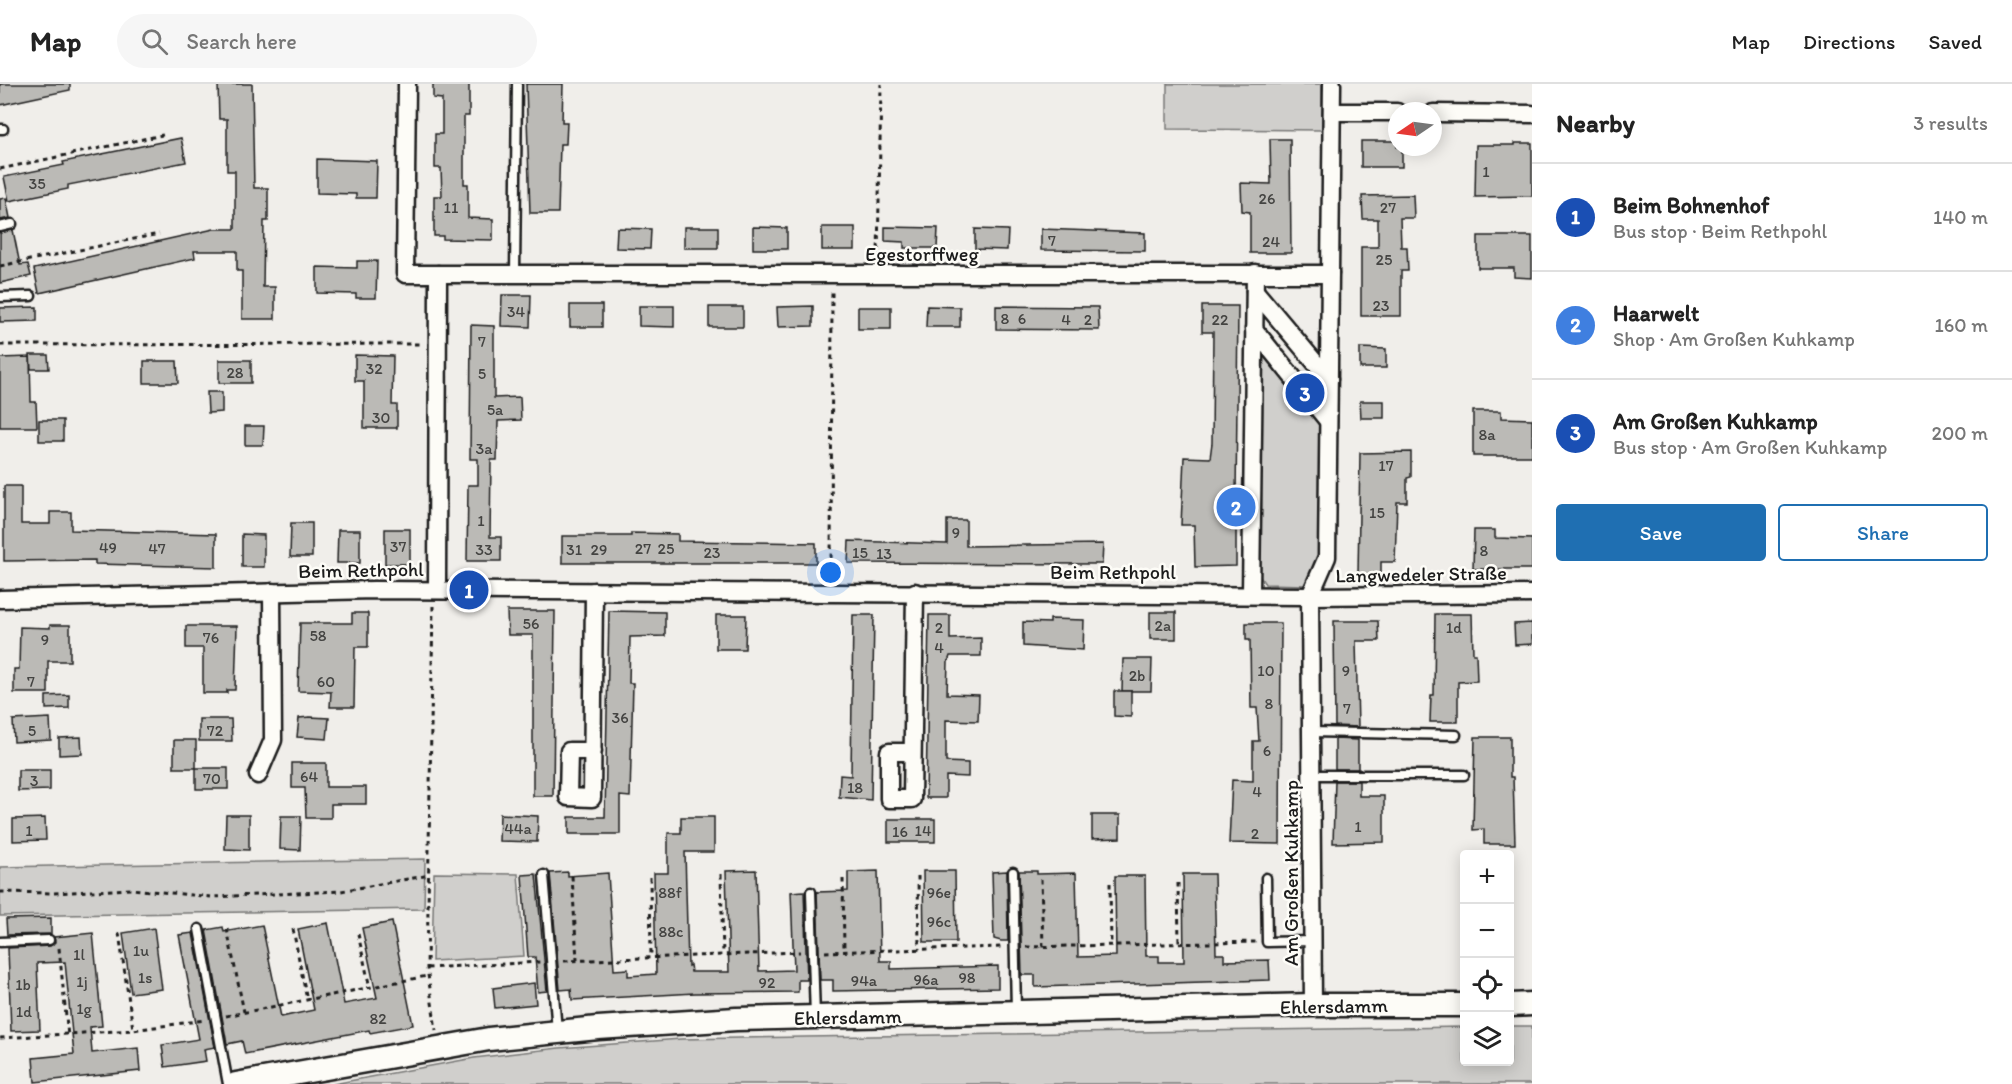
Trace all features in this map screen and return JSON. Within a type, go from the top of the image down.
[{"type":"street","name":"Egestorffweg","points":[[406,84],[405,274],[1330,274]]},
{"type":"street","name":"Am Großen Kuhkamp","points":[[1313,1005],[1310,596],[1327,557],[1332,84]]},
{"type":"street","points":[[1332,112],[1388,112]]},
{"type":"street","points":[[1442,113],[1532,114]]},
{"type":"street","points":[[1251,594],[1255,273]]},
{"type":"street","points":[[437,590],[438,274]]},
{"type":"street","points":[[1255,291],[1329,379]]},
{"type":"street","points":[[1254,329],[1328,421]]},
{"type":"street","name":"Beim Rethpohl","points":[[0,599],[437,590],[1310,596]]},
{"type":"street","points":[[593,752],[594,591]]},
{"type":"street","name":"Beim Rethpohl","points":[[258,775],[273,740],[272,592]]},
{"type":"street","points":[[912,753],[915,592]]},
{"type":"street","name":"Langwedeler Straße","points":[[1310,596],[1532,594]]},
{"type":"street","points":[[1514,1005],[1532,1004]]},
{"type":"street","name":"Ehlersdamm","points":[[236,1084],[439,1047],[557,1032],[736,1019],[1313,1005],[1460,1005]]},
{"type":"lane","points":[[515,274],[517,84]]},
{"type":"lane","points":[[0,226],[12,224]]},
{"type":"lane","points":[[0,297],[31,296]]},
{"type":"lane","points":[[1311,732],[1456,735]]},
{"type":"lane","points":[[1311,775],[1464,775]]},
{"type":"lane","points":[[1013,872],[1016,1013]]},
{"type":"lane","points":[[544,875],[557,1032]]},
{"type":"lane","points":[[1266,878],[1267,942],[1311,942]]},
{"type":"lane","points":[[811,892],[815,1018]]},
{"type":"lane","points":[[199,929],[228,1084]]},
{"type":"lane","points":[[0,942],[49,940]]},
{"type":"path","points":[[878,275],[881,84]]},
{"type":"path","points":[[0,169],[167,134]]},
{"type":"path","points":[[0,266],[159,234]]},
{"type":"path","points":[[832,275],[831,582],[834,592]]},
{"type":"path","points":[[0,345],[439,344]]},
{"type":"path","points":[[437,590],[433,603],[427,968],[439,1047]]},
{"type":"path","points":[[721,874],[723,955]]},
{"type":"path","points":[[0,892],[53,893],[131,889],[212,897],[341,891],[430,875]]},
{"type":"path","points":[[572,876],[577,960]]},
{"type":"path","points":[[918,876],[919,949]]},
{"type":"path","points":[[650,877],[651,957]]},
{"type":"path","points":[[843,879],[844,951]]},
{"type":"path","points":[[1041,879],[1043,947]]},
{"type":"path","points":[[1110,883],[1111,945]]},
{"type":"path","points":[[1178,883],[1179,944]]},
{"type":"path","points":[[227,929],[244,1012]]},
{"type":"path","points":[[293,929],[307,1000]]},
{"type":"path","points":[[119,933],[133,1030]]},
{"type":"path","points":[[358,934],[370,988]]},
{"type":"path","points":[[49,940],[59,941],[68,1036]]},
{"type":"path","points":[[427,968],[577,960],[844,951],[1267,942]]},
{"type":"path","points":[[0,1038],[68,1036],[133,1030],[216,1018],[428,976]]},
{"type":"shaded area","points":[[1167,84],[1322,84],[1322,130],[1167,129]]},
{"type":"shaded area","points":[[1261,350],[1319,423],[1320,539],[1317,564],[1306,585],[1265,584],[1259,575]]},
{"type":"shaded area","points":[[576,759],[584,759],[585,788],[575,788]]},
{"type":"shaded area","points":[[425,859],[424,909],[0,916],[0,867]]},
{"type":"shaded area","points":[[434,873],[518,874],[524,956],[432,961]]},
{"type":"shaded area","points":[[1514,1026],[1532,1026],[1532,1084],[333,1084],[474,1058],[559,1048],[681,1039],[1460,1027],[1460,1066],[1514,1066]]},
{"type":"building","points":[[0,84],[70,84],[70,90],[0,105]]},
{"type":"building","points":[[218,84],[252,84],[254,188],[268,188],[268,221],[264,221],[263,287],[275,287],[275,319],[242,319],[242,271],[237,271],[237,251],[194,251],[195,258],[39,293],[34,269],[214,229],[235,229],[235,171],[227,171],[227,119],[219,119]]},
{"type":"building","points":[[433,84],[469,84],[469,116],[464,116],[464,184],[468,184],[468,218],[493,219],[493,240],[443,239],[443,236],[434,236],[434,196],[442,196],[441,168],[435,168],[435,134],[442,134],[442,99],[433,98]]},
{"type":"building","points":[[526,84],[563,84],[562,122],[567,122],[566,144],[560,144],[558,213],[530,213]]},
{"type":"building","points":[[181,138],[186,162],[68,185],[68,189],[9,201],[4,177],[64,165],[63,162]]},
{"type":"building","points":[[1270,139],[1290,139],[1291,253],[1250,253],[1250,212],[1242,211],[1241,183],[1271,184]]},
{"type":"building","points":[[1361,141],[1388,141],[1388,156],[1402,156],[1402,167],[1361,167]]},
{"type":"building","points":[[1515,143],[1532,143],[1532,196],[1475,197],[1476,145],[1515,145]]},
{"type":"building","points":[[317,159],[377,161],[376,198],[356,198],[356,194],[317,193]]},
{"type":"building","points":[[1413,195],[1414,218],[1400,218],[1401,247],[1407,247],[1408,271],[1401,271],[1401,316],[1361,316],[1361,247],[1378,247],[1378,219],[1363,219],[1362,196]]},
{"type":"building","points":[[6,198],[10,218],[0,220],[0,199]]},
{"type":"building","points":[[684,227],[718,227],[718,248],[684,248]]},
{"type":"building","points":[[753,227],[787,228],[787,249],[753,249]]},
{"type":"building","points":[[822,227],[855,227],[855,250],[822,250]]},
{"type":"building","points":[[885,227],[938,228],[937,248],[904,248],[904,242],[885,241]]},
{"type":"building","points":[[617,228],[651,229],[650,249],[616,248]]},
{"type":"building","points":[[975,229],[1008,230],[1007,250],[975,249]]},
{"type":"building","points":[[1041,229],[1145,233],[1145,251],[1041,250]]},
{"type":"building","points":[[13,230],[20,265],[28,264],[31,276],[0,283],[0,233]]},
{"type":"building","points":[[1478,236],[1532,236],[1532,278],[1514,277],[1514,268],[1478,268]]},
{"type":"building","points":[[357,261],[377,261],[376,298],[356,298],[356,294],[317,293],[317,267],[357,268]]},
{"type":"building","points":[[502,295],[531,295],[530,327],[501,326]]},
{"type":"building","points":[[570,305],[602,305],[602,327],[570,327]]},
{"type":"building","points":[[639,306],[674,306],[674,327],[639,326]]},
{"type":"building","points":[[813,306],[813,326],[778,327],[777,307]]},
{"type":"building","points":[[927,306],[960,307],[960,327],[926,327]]},
{"type":"building","points":[[996,306],[1098,307],[1099,330],[996,329]]},
{"type":"building","points":[[1202,306],[1238,306],[1236,497],[1241,497],[1241,517],[1236,517],[1236,566],[1195,567],[1194,525],[1181,525],[1184,457],[1210,458],[1212,443],[1213,332],[1202,332]]},
{"type":"building","points":[[37,307],[37,321],[0,322],[0,308]]},
{"type":"building","points":[[709,307],[743,307],[743,327],[709,327]]},
{"type":"building","points":[[858,307],[891,307],[891,329],[858,329]]},
{"type":"building","points":[[471,325],[494,326],[494,398],[520,397],[521,420],[498,421],[497,460],[491,460],[490,537],[501,537],[501,561],[467,561],[468,485],[478,485],[478,459],[470,459]]},
{"type":"building","points":[[1360,348],[1386,349],[1386,368],[1360,368]]},
{"type":"building","points":[[30,355],[48,355],[49,369],[31,369]]},
{"type":"building","points":[[355,355],[393,356],[392,405],[397,405],[397,428],[364,428],[364,381],[355,381]]},
{"type":"building","points":[[30,357],[31,402],[36,402],[37,427],[0,427],[0,358]]},
{"type":"building","points":[[219,360],[251,360],[251,383],[219,383]]},
{"type":"building","points":[[144,361],[177,361],[178,383],[144,383]]},
{"type":"building","points":[[207,392],[222,392],[222,412],[208,413]]},
{"type":"building","points":[[1360,401],[1384,401],[1384,418],[1361,418]]},
{"type":"building","points":[[1473,411],[1501,411],[1501,418],[1532,419],[1532,456],[1473,456]]},
{"type":"building","points":[[39,420],[63,420],[63,441],[39,441]]},
{"type":"building","points":[[245,426],[264,426],[263,445],[245,445]]},
{"type":"building","points":[[1411,452],[1411,477],[1407,478],[1407,502],[1397,502],[1395,562],[1381,562],[1381,575],[1358,575],[1360,453]]},
{"type":"building","points":[[4,486],[21,486],[21,524],[50,524],[50,512],[71,512],[71,530],[216,534],[216,567],[95,564],[95,560],[4,561]]},
{"type":"building","points":[[947,520],[966,520],[966,546],[1103,544],[1102,564],[848,563],[849,541],[947,544]]},
{"type":"building","points":[[291,523],[312,523],[312,557],[290,557]]},
{"type":"building","points":[[385,529],[410,529],[410,564],[385,564]]},
{"type":"building","points":[[338,530],[360,530],[360,563],[337,563]]},
{"type":"building","points":[[1474,530],[1495,530],[1495,538],[1532,539],[1532,569],[1473,569]]},
{"type":"building","points":[[631,533],[678,534],[678,541],[816,543],[816,563],[562,563],[562,536],[631,536]]},
{"type":"building","points":[[242,534],[264,535],[264,567],[242,567]]},
{"type":"building","points":[[507,611],[555,611],[553,796],[533,796],[533,635],[508,635]]},
{"type":"building","points":[[609,611],[665,612],[665,636],[630,637],[629,683],[633,683],[630,797],[620,796],[620,834],[569,834],[569,817],[605,817]]},
{"type":"building","points":[[1150,612],[1176,612],[1176,639],[1150,639]]},
{"type":"building","points":[[352,613],[368,613],[368,647],[355,647],[354,707],[330,707],[331,692],[298,691],[300,623],[352,623]]},
{"type":"building","points":[[1435,614],[1472,614],[1473,654],[1476,654],[1477,681],[1458,682],[1458,722],[1430,722],[1431,695],[1434,695]]},
{"type":"building","points":[[716,615],[746,615],[745,649],[716,649]]},
{"type":"building","points":[[853,615],[874,615],[871,800],[839,797],[840,775],[851,776]]},
{"type":"building","points":[[929,615],[950,615],[950,639],[981,638],[981,656],[950,656],[948,662],[947,694],[979,695],[978,721],[946,720],[946,762],[968,763],[968,777],[946,776],[946,798],[926,798]]},
{"type":"building","points":[[1050,619],[1084,620],[1083,650],[1023,646],[1023,622],[1050,623]]},
{"type":"building","points":[[1334,621],[1378,621],[1379,641],[1356,641],[1358,727],[1335,726]]},
{"type":"building","points":[[1246,623],[1281,623],[1280,844],[1229,843],[1232,780],[1253,781],[1253,741],[1259,741],[1257,708],[1251,708],[1250,640],[1246,640]]},
{"type":"building","points":[[1532,623],[1532,644],[1515,645],[1514,624]]},
{"type":"building","points":[[50,625],[70,625],[70,661],[48,661],[48,693],[14,693],[14,669],[19,669],[20,627],[50,628]]},
{"type":"building","points":[[186,626],[237,626],[235,690],[227,690],[227,693],[203,693],[203,648],[186,648]]},
{"type":"building","points":[[1123,659],[1152,659],[1151,691],[1122,691]]},
{"type":"building","points":[[1114,691],[1131,691],[1131,717],[1114,716]]},
{"type":"building","points":[[69,695],[69,708],[46,709],[46,696]]},
{"type":"building","points":[[50,718],[51,740],[14,742],[13,720]]},
{"type":"building","points":[[299,718],[329,718],[327,739],[297,737]]},
{"type":"building","points":[[199,719],[231,719],[232,741],[199,741]]},
{"type":"building","points":[[81,737],[82,754],[59,755],[59,738]]},
{"type":"building","points":[[1475,737],[1510,737],[1510,777],[1513,777],[1515,844],[1484,844],[1484,829],[1473,830]]},
{"type":"building","points":[[1335,739],[1358,740],[1358,769],[1335,769]]},
{"type":"building","points":[[174,740],[196,740],[196,768],[174,768]]},
{"type":"building","points":[[292,763],[326,763],[326,787],[366,787],[366,804],[331,804],[331,818],[306,818],[305,788],[292,788]]},
{"type":"building","points":[[196,768],[228,768],[228,789],[196,789]]},
{"type":"building","points":[[18,770],[50,770],[50,790],[18,791]]},
{"type":"building","points":[[1335,781],[1359,781],[1359,796],[1384,796],[1384,842],[1333,843]]},
{"type":"building","points":[[500,814],[538,816],[537,842],[499,841]]},
{"type":"building","points":[[226,815],[249,815],[249,850],[225,849]]},
{"type":"building","points":[[1092,815],[1120,815],[1120,838],[1092,839]]},
{"type":"building","points":[[281,816],[301,816],[300,850],[280,849]]},
{"type":"building","points":[[681,817],[714,817],[714,852],[685,852],[688,966],[690,965],[691,972],[729,972],[726,871],[756,870],[759,971],[794,970],[791,892],[804,891],[807,980],[798,980],[798,992],[695,993],[572,1000],[571,989],[560,990],[550,873],[568,872],[568,876],[608,873],[614,970],[628,969],[628,976],[656,974],[654,873],[668,873],[668,833],[681,833]]},
{"type":"building","points":[[45,818],[46,840],[13,841],[13,819]]},
{"type":"building","points":[[888,819],[935,819],[935,842],[888,842]]},
{"type":"building","points":[[878,871],[880,961],[891,961],[891,969],[998,966],[998,988],[833,991],[833,980],[820,980],[817,892],[848,891],[848,872]]},
{"type":"building","points":[[923,871],[955,871],[956,942],[924,942]]},
{"type":"building","points":[[1007,871],[1008,941],[1001,941],[994,939],[992,872]]},
{"type":"building","points":[[1019,871],[1037,871],[1037,874],[1076,873],[1078,957],[1116,956],[1115,876],[1145,876],[1146,956],[1159,956],[1159,962],[1184,962],[1183,874],[1214,874],[1216,954],[1224,954],[1224,961],[1269,960],[1270,980],[1035,987],[1035,975],[1022,975]]},
{"type":"building","points":[[536,874],[547,991],[538,992],[535,957],[528,957],[522,875]]},
{"type":"building","points":[[51,918],[51,934],[7,935],[6,919]]},
{"type":"building","points":[[392,922],[413,1025],[370,1033],[369,1030],[245,1054],[242,1041],[227,1044],[206,930],[223,927],[224,932],[262,925],[281,1017],[314,1010],[298,929],[328,923],[344,1004],[377,998],[362,928]]},
{"type":"building","points":[[154,928],[162,989],[131,993],[123,933]]},
{"type":"building","points":[[93,933],[102,1026],[90,1027],[92,1053],[138,1048],[140,1071],[35,1082],[33,1058],[74,1054],[65,962],[37,963],[40,1030],[11,1031],[8,948],[50,946],[55,942],[54,937]]},
{"type":"building","points":[[193,933],[215,1047],[204,1049],[206,1061],[165,1067],[162,1045],[199,1039],[179,935]]},
{"type":"building","points":[[534,983],[536,1004],[495,1008],[493,988]]},
{"type":"place","name":"Am Großen Kuhkamp","points":[[1305,393]]},
{"type":"place","name":"Haarwelt","points":[[1236,507]]},
{"type":"place","name":"Beim Bohnenhof","points":[[469,590]]}]
